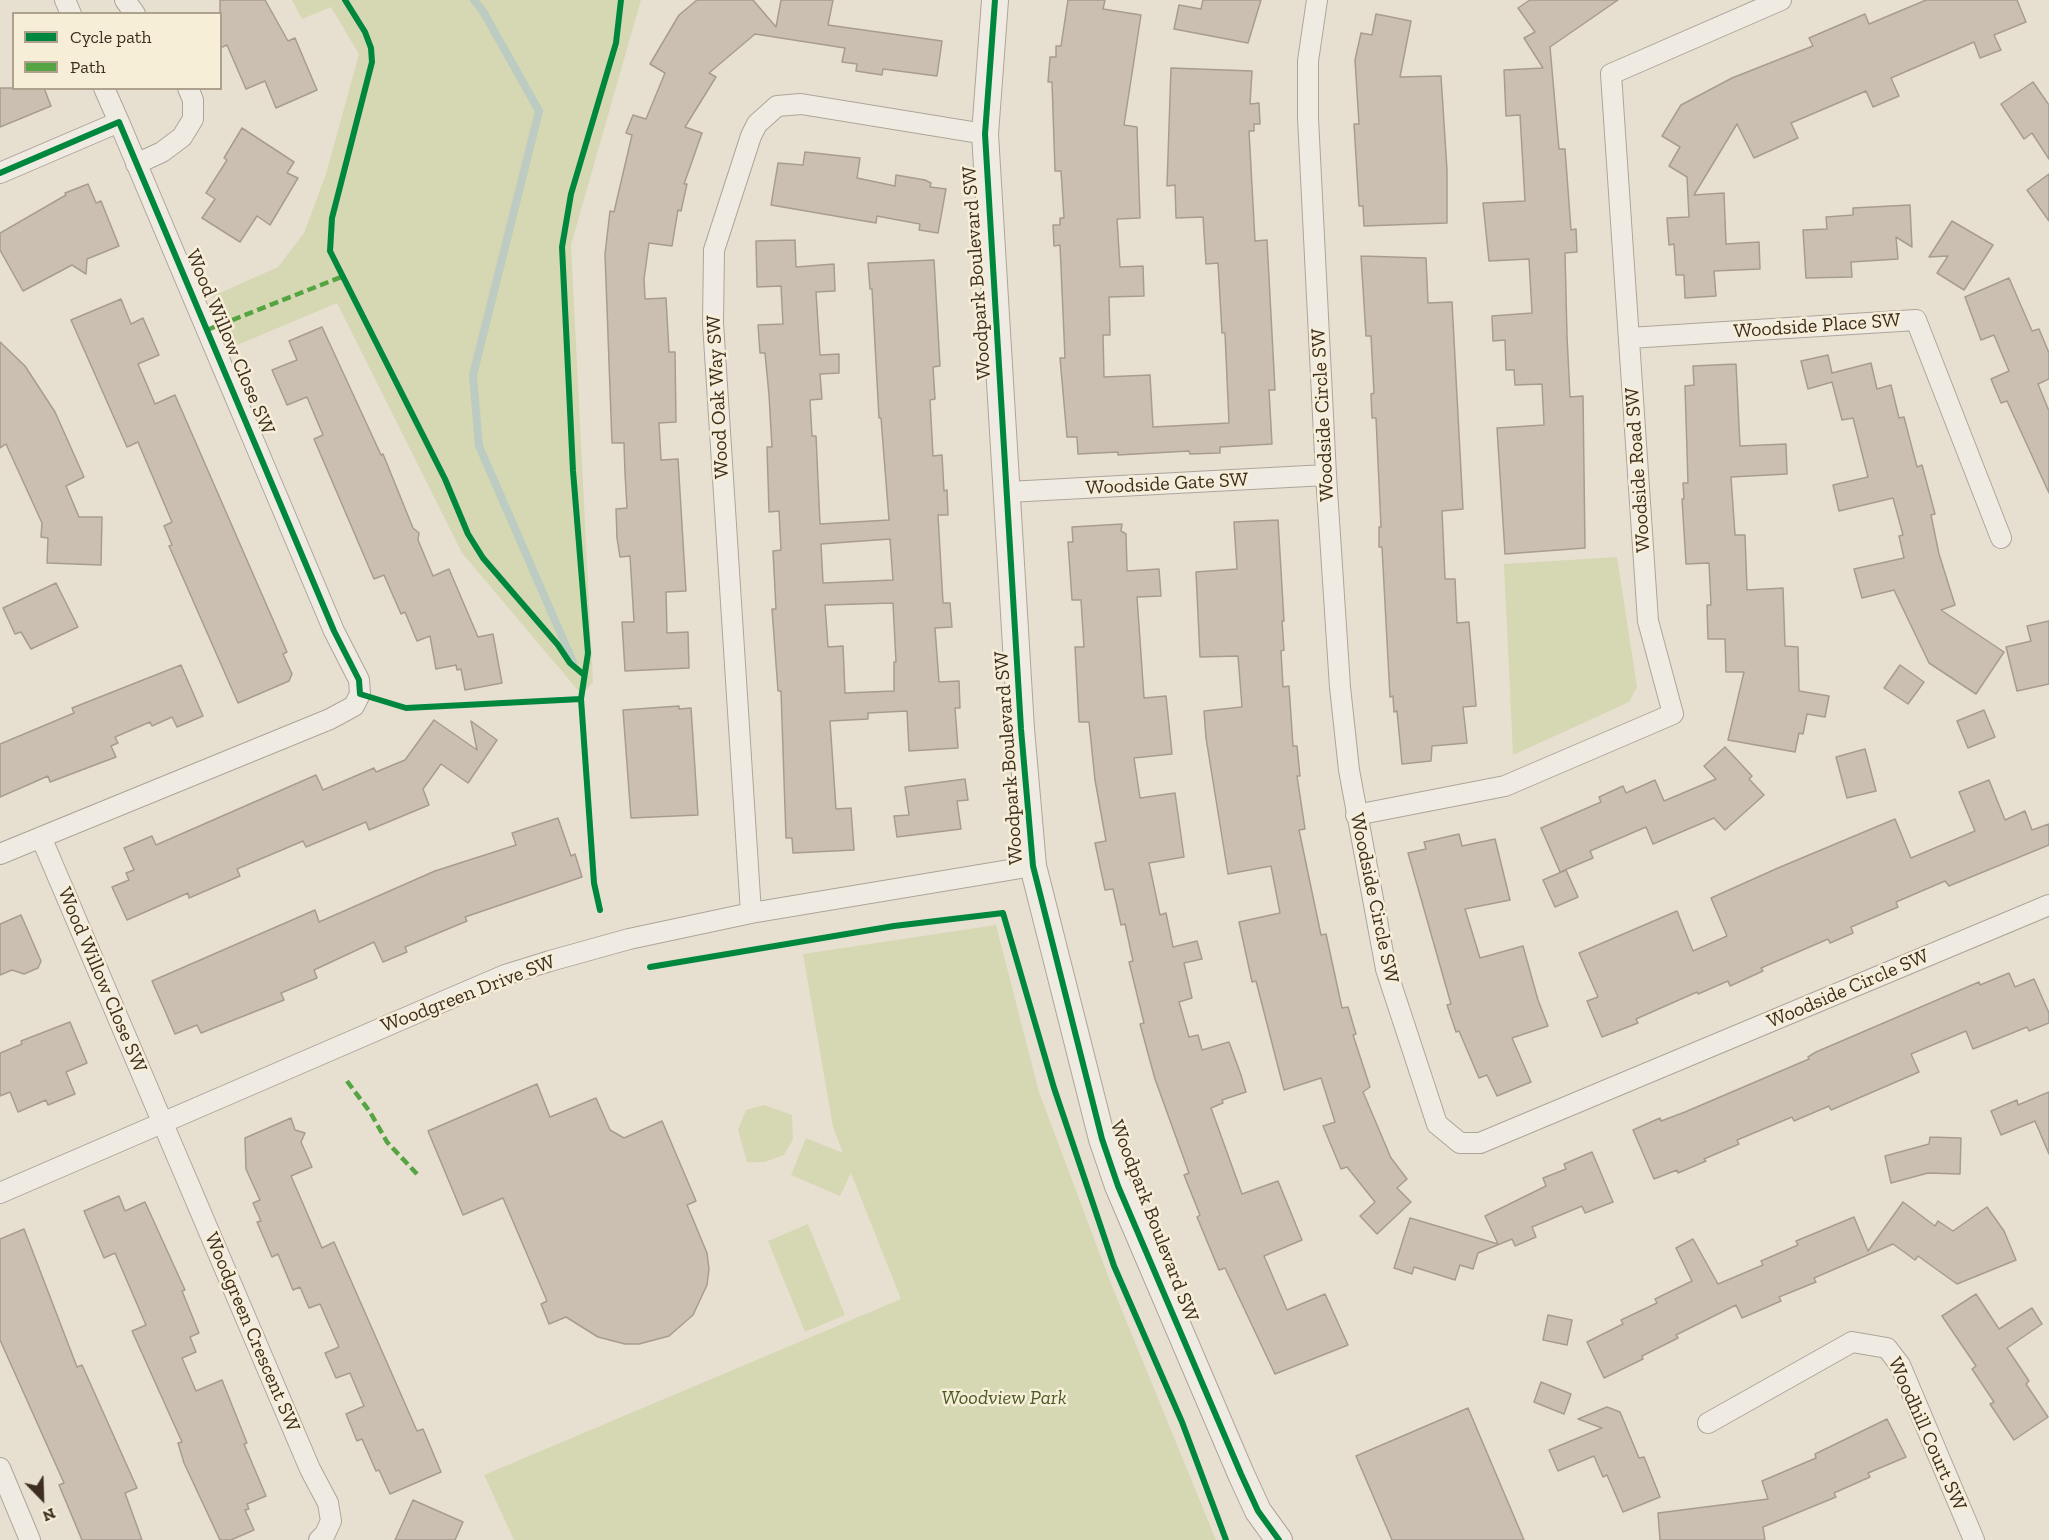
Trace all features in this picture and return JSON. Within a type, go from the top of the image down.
[{"type":"street","name":"Woodpark Boulevard SW","points":[[994,0],[985,134],[1021,729],[1033,866],[1102,1139],[1115,1177],[1152,1269],[1258,1510],[1266,1540]]},
{"type":"street","name":"Woodside Circle SW","points":[[1317,0],[1308,61],[1308,118],[1326,475],[1340,687],[1356,815],[1386,969],[1437,1124],[1460,1143],[1480,1143],[2049,906]]},
{"type":"street","name":"Woodside Road SW","points":[[1356,815],[1505,786],[1672,714],[1648,621],[1611,74],[1781,0]]},
{"type":"street","name":"Wood Willow Close SW","points":[[0,855],[330,718],[354,706],[360,694],[359,680],[334,631],[105,90]]},
{"type":"street","points":[[136,164],[162,152],[183,137],[193,119],[193,100],[189,90]]},
{"type":"street","name":"Wood Oak Way SW","points":[[751,913],[713,323],[714,250],[751,136],[757,123],[777,106],[801,104],[985,134]]},
{"type":"street","points":[[0,173],[118,122]]},
{"type":"street","name":"Woodside Place SW","points":[[1629,338],[1916,320],[2001,537]]},
{"type":"street","name":"Woodside Gate SW","points":[[1008,492],[1326,475]]},
{"type":"street","name":"Wood Willow Close SW","points":[[41,837],[163,1123]]},
{"type":"street","name":"Woodgreen Drive SW","points":[[0,1193],[505,975],[605,944],[751,913],[1033,866]]},
{"type":"street","name":"Woodgreen Crescent SW","points":[[163,1123],[310,1469],[328,1503],[331,1521],[326,1534],[319,1540]]},
{"type":"street","name":"Woodhill Court SW","points":[[1708,1423],[1852,1342],[1887,1348],[1900,1365],[1974,1540]]},
{"type":"street","points":[[0,1468],[30,1540]]},
{"type":"street","name":"Woodpark Boulevard SW","points":[[1258,1510],[1279,1540]]},
{"type":"green space","points":[[292,0],[641,0],[571,245],[593,682],[582,695],[462,553],[337,303],[235,346],[213,296],[278,267],[304,233],[326,174],[359,54],[331,7],[302,19]]},
{"type":"green space","points":[[1617,557],[1637,687],[1629,702],[1513,755],[1504,564]]},
{"type":"green space","name":"Woodview Park","points":[[996,925],[1039,1092],[1110,1281],[1216,1540],[514,1540],[484,1475],[901,1299],[851,1173],[840,1196],[791,1175],[806,1138],[843,1153],[833,1127],[803,954]]},
{"type":"green space","points":[[764,1105],[792,1115],[793,1139],[784,1155],[764,1162],[747,1162],[738,1130],[746,1110]]},
{"type":"green space","points":[[808,1224],[845,1315],[805,1332],[768,1241]]},
{"type":"building","points":[[220,0],[265,0],[288,41],[295,38],[317,90],[276,108],[265,81],[246,89],[227,45],[222,47],[222,12],[220,12]]},
{"type":"building","points":[[697,0],[753,0],[776,27],[781,0],[833,0],[828,25],[942,41],[937,76],[883,69],[882,75],[856,71],[857,64],[842,62],[845,48],[755,34],[709,73],[716,77],[685,127],[702,133],[684,184],[687,184],[681,211],[678,210],[672,246],[649,243],[644,279],[645,299],[666,298],[669,352],[675,352],[676,422],[659,423],[661,460],[678,459],[686,591],[666,592],[667,633],[688,632],[689,668],[625,671],[622,622],[634,622],[630,556],[620,557],[617,538],[616,509],[627,508],[624,443],[612,443],[605,254],[610,211],[614,212],[632,135],[626,133],[633,115],[646,119],[665,73],[650,64],[679,15]]},
{"type":"building","points":[[1068,0],[1105,0],[1103,9],[1141,15],[1124,125],[1137,127],[1140,218],[1117,219],[1120,267],[1143,266],[1144,296],[1109,297],[1110,335],[1103,335],[1104,377],[1150,375],[1153,427],[1229,423],[1225,333],[1222,333],[1218,263],[1206,264],[1203,217],[1176,218],[1175,185],[1167,186],[1171,68],[1252,71],[1250,104],[1259,103],[1260,124],[1254,124],[1254,131],[1249,131],[1255,241],[1267,240],[1275,390],[1269,390],[1272,444],[1220,447],[1220,453],[1190,454],[1189,451],[1118,455],[1118,452],[1078,454],[1077,437],[1067,437],[1060,358],[1065,358],[1060,245],[1054,246],[1053,225],[1060,225],[1060,218],[1064,218],[1061,171],[1055,171],[1052,82],[1048,82],[1050,57],[1056,57],[1056,46],[1061,46]]},
{"type":"building","points":[[1203,0],[1261,0],[1248,43],[1174,29],[1179,5],[1201,9]]},
{"type":"building","points":[[1530,0],[1618,0],[1550,47],[1559,149],[1565,149],[1571,230],[1576,229],[1577,252],[1565,253],[1567,336],[1570,397],[1583,396],[1585,548],[1505,554],[1497,428],[1544,425],[1542,384],[1515,385],[1514,370],[1506,370],[1505,340],[1493,341],[1492,316],[1532,313],[1529,259],[1489,261],[1483,203],[1525,201],[1520,115],[1506,116],[1504,70],[1543,68],[1524,38],[1535,32],[1518,8]]},
{"type":"building","points":[[1926,0],[2017,0],[2026,22],[1994,35],[2001,50],[1980,58],[1974,42],[1891,78],[1899,96],[1873,107],[1866,91],[1791,123],[1798,138],[1754,158],[1737,124],[1694,195],[1724,193],[1726,244],[1759,242],[1760,269],[1714,271],[1716,296],[1685,298],[1684,275],[1676,275],[1674,244],[1669,245],[1667,218],[1689,217],[1687,177],[1669,166],[1680,147],[1662,136],[1681,105],[1732,78],[1813,46],[1809,38],[1865,14],[1869,24]]},
{"type":"building","points":[[1376,14],[1411,21],[1400,77],[1441,76],[1447,170],[1447,223],[1364,226],[1363,206],[1359,206],[1354,124],[1359,124],[1355,60],[1361,33],[1372,35]]},
{"type":"building","points":[[2033,82],[2049,105],[2049,159],[2032,133],[2024,139],[2001,104]]},
{"type":"building","points":[[0,88],[45,90],[51,106],[0,127]]},
{"type":"building","points":[[242,128],[294,162],[287,173],[298,178],[270,225],[257,216],[240,242],[202,218],[215,199],[206,193],[227,160],[224,158]]},
{"type":"building","points":[[805,152],[860,158],[857,178],[895,186],[896,175],[925,180],[931,183],[930,187],[946,189],[938,233],[919,230],[920,224],[877,216],[876,223],[771,205],[778,163],[803,165]]},
{"type":"building","points":[[2049,174],[2049,221],[2027,190]]},
{"type":"building","points":[[88,184],[96,203],[101,201],[119,246],[87,259],[86,274],[72,265],[23,291],[0,250],[0,233],[66,195],[65,193]]},
{"type":"building","points":[[1910,205],[1912,247],[1896,237],[1898,259],[1851,262],[1852,277],[1806,278],[1803,230],[1827,229],[1826,217],[1853,215],[1853,208]]},
{"type":"building","points":[[1952,221],[1993,245],[1964,290],[1937,273],[1948,256],[1929,257]]},
{"type":"building","points":[[795,240],[796,267],[834,264],[835,291],[816,292],[820,355],[839,354],[839,373],[820,374],[822,399],[810,400],[812,436],[816,436],[820,524],[889,520],[881,418],[879,418],[872,289],[870,289],[868,263],[934,260],[940,366],[933,367],[935,399],[930,400],[933,456],[942,455],[944,491],[947,490],[948,515],[938,515],[943,603],[950,603],[952,627],[935,628],[939,682],[959,681],[960,708],[955,708],[958,748],[909,751],[907,711],[868,713],[868,719],[830,721],[836,809],[851,808],[854,850],[793,853],[792,838],[786,838],[781,691],[778,691],[772,609],[776,609],[773,551],[781,550],[779,511],[769,512],[767,447],[772,447],[769,395],[765,353],[760,353],[758,325],[783,324],[781,286],[757,287],[756,241]],"holes":[[[890,539],[893,580],[823,583],[821,544]],[[893,603],[896,662],[894,662],[894,691],[845,693],[843,646],[828,647],[825,605]]]},
{"type":"building","points":[[1361,256],[1426,258],[1428,303],[1452,302],[1463,509],[1442,511],[1445,579],[1455,579],[1457,623],[1469,622],[1476,706],[1463,707],[1467,743],[1432,746],[1431,761],[1402,764],[1397,711],[1394,712],[1393,696],[1390,697],[1382,547],[1379,547],[1379,527],[1381,527],[1376,418],[1372,418],[1371,394],[1374,393],[1371,336],[1366,336]]},
{"type":"building","points":[[2009,278],[2032,331],[2039,329],[2049,353],[2049,379],[2038,384],[2049,411],[2049,493],[2007,401],[2001,403],[1991,379],[2009,371],[1994,335],[1981,340],[1965,297]]},
{"type":"building","points":[[121,299],[131,324],[143,318],[159,355],[138,364],[155,404],[175,395],[287,652],[283,654],[292,674],[289,681],[238,703],[169,546],[172,545],[164,526],[172,522],[138,442],[127,447],[71,320]]},
{"type":"building","points":[[322,327],[381,455],[383,454],[413,528],[419,533],[418,540],[433,576],[449,569],[478,637],[493,634],[502,683],[465,690],[461,669],[457,670],[456,665],[436,669],[430,636],[417,641],[405,612],[401,614],[384,575],[374,579],[314,439],[323,435],[307,397],[287,405],[272,370],[297,360],[289,341]]},
{"type":"building","points":[[0,342],[25,366],[55,412],[84,477],[66,486],[79,517],[102,517],[101,565],[47,563],[48,538],[41,537],[42,523],[6,444],[0,448]]},
{"type":"building","points":[[1828,355],[1832,373],[1871,363],[1877,389],[1891,385],[1899,418],[1904,417],[1917,467],[1922,465],[1935,514],[1931,515],[1939,554],[1955,605],[1941,610],[2004,652],[1976,694],[1929,663],[1894,590],[1862,598],[1854,569],[1904,558],[1899,536],[1903,535],[1893,498],[1839,511],[1833,485],[1868,477],[1853,418],[1842,420],[1832,382],[1808,389],[1801,361]]},
{"type":"building","points":[[1736,364],[1740,446],[1786,444],[1787,474],[1731,477],[1735,535],[1745,535],[1747,590],[1783,588],[1785,646],[1798,647],[1799,691],[1829,696],[1825,717],[1807,714],[1803,734],[1799,733],[1795,752],[1728,740],[1744,672],[1726,672],[1725,639],[1708,639],[1707,605],[1711,605],[1709,563],[1686,564],[1682,499],[1684,499],[1683,483],[1688,483],[1685,386],[1694,385],[1693,366]]},
{"type":"building","points":[[1278,520],[1284,621],[1282,621],[1284,650],[1281,651],[1283,687],[1289,686],[1293,746],[1297,746],[1300,776],[1297,776],[1305,829],[1299,830],[1321,935],[1326,934],[1342,1008],[1348,1007],[1356,1034],[1353,1035],[1370,1087],[1363,1092],[1391,1158],[1407,1179],[1397,1188],[1411,1202],[1377,1234],[1360,1216],[1375,1202],[1347,1167],[1341,1169],[1323,1126],[1335,1122],[1321,1078],[1284,1090],[1256,981],[1252,982],[1239,922],[1280,913],[1271,866],[1228,874],[1206,738],[1204,711],[1242,707],[1238,656],[1200,657],[1196,572],[1237,569],[1234,522]]},
{"type":"building","points":[[1122,524],[1121,531],[1126,534],[1127,571],[1159,569],[1161,596],[1137,597],[1144,698],[1166,696],[1172,754],[1134,758],[1140,798],[1175,793],[1184,857],[1149,863],[1160,915],[1166,913],[1173,947],[1197,941],[1202,959],[1184,963],[1192,998],[1179,1002],[1189,1037],[1198,1035],[1202,1050],[1229,1042],[1241,1075],[1246,1092],[1222,1100],[1223,1103],[1211,1108],[1242,1194],[1278,1181],[1302,1240],[1264,1256],[1287,1310],[1325,1294],[1348,1345],[1275,1374],[1225,1268],[1219,1270],[1197,1217],[1200,1215],[1184,1175],[1189,1173],[1155,1079],[1140,1024],[1144,1023],[1129,962],[1133,961],[1125,924],[1121,925],[1113,889],[1105,890],[1095,843],[1106,841],[1095,780],[1089,722],[1079,722],[1075,647],[1084,647],[1081,600],[1072,600],[1068,542],[1073,542],[1072,527]]},
{"type":"building","points":[[56,583],[78,627],[31,649],[21,632],[15,634],[3,608]]},
{"type":"building","points":[[2049,621],[2049,684],[2017,691],[2006,647],[2031,641],[2027,626]]},
{"type":"building","points":[[181,665],[203,716],[177,727],[172,717],[152,726],[150,722],[115,737],[118,743],[111,746],[116,757],[50,782],[48,776],[0,797],[0,744],[74,713],[72,708]]},
{"type":"building","points":[[1900,665],[1924,682],[1908,704],[1884,688]]},
{"type":"building","points":[[679,706],[679,709],[691,708],[698,815],[631,818],[623,710]]},
{"type":"building","points":[[1984,710],[1995,737],[1968,748],[1957,721]]},
{"type":"building","points":[[434,720],[477,750],[471,721],[497,740],[468,783],[441,764],[423,789],[429,805],[369,830],[366,822],[306,847],[303,841],[237,869],[240,876],[189,898],[188,893],[127,920],[112,887],[129,880],[126,873],[134,870],[124,848],[152,836],[156,845],[316,775],[323,790],[374,768],[376,772],[405,760]]},
{"type":"building","points":[[1725,747],[1752,776],[1749,779],[1764,795],[1725,830],[1714,818],[1653,844],[1646,827],[1590,851],[1593,858],[1560,872],[1541,828],[1601,802],[1599,797],[1623,786],[1626,793],[1655,780],[1664,801],[1716,779],[1704,766]]},
{"type":"building","points":[[1865,749],[1876,791],[1847,798],[1836,757]]},
{"type":"building","points":[[965,779],[968,800],[957,801],[961,829],[897,837],[894,816],[909,815],[905,787]]},
{"type":"building","points":[[1989,780],[2005,820],[2025,811],[2032,830],[2049,824],[2049,845],[1949,886],[1945,881],[1896,902],[1898,907],[1851,927],[1853,933],[1830,943],[1828,939],[1761,968],[1763,971],[1730,986],[1728,981],[1698,994],[1697,992],[1636,1019],[1638,1023],[1602,1037],[1587,1001],[1598,997],[1579,953],[1677,911],[1693,951],[1727,936],[1711,898],[1778,868],[1895,819],[1911,858],[1975,831],[1959,792]]},
{"type":"building","points":[[558,818],[571,856],[575,854],[582,877],[465,917],[467,921],[405,947],[407,952],[383,962],[374,942],[314,970],[317,978],[281,993],[284,1000],[201,1033],[197,1025],[175,1034],[152,981],[315,910],[319,922],[435,871],[516,845],[512,833]]},
{"type":"building","points":[[1459,834],[1462,846],[1495,839],[1510,900],[1465,909],[1480,958],[1523,946],[1548,1026],[1512,1038],[1531,1082],[1497,1096],[1487,1075],[1479,1078],[1459,1031],[1456,1032],[1447,1005],[1451,1004],[1408,853],[1426,849],[1424,842]]},
{"type":"building","points":[[1566,870],[1578,897],[1555,907],[1543,880]]},
{"type":"building","points":[[21,915],[41,961],[38,968],[24,974],[12,970],[0,975],[0,924]]},
{"type":"building","points":[[2009,973],[2015,987],[2034,979],[2049,1013],[2049,1023],[2029,1031],[2027,1027],[1973,1049],[1966,1031],[1911,1054],[1919,1072],[1831,1110],[1829,1106],[1794,1121],[1792,1117],[1737,1140],[1739,1144],[1704,1159],[1706,1161],[1678,1173],[1677,1170],[1654,1179],[1633,1130],[1660,1118],[1661,1121],[1685,1112],[1809,1059],[1808,1057],[1816,1052],[1979,982],[1980,985]]},
{"type":"building","points":[[70,1022],[87,1063],[66,1072],[75,1094],[48,1105],[46,1100],[18,1112],[10,1092],[0,1096],[0,1053],[22,1044],[21,1041]]},
{"type":"building","points":[[537,1084],[550,1117],[596,1098],[610,1130],[624,1138],[662,1121],[696,1201],[687,1205],[707,1253],[709,1269],[707,1285],[693,1315],[669,1336],[639,1344],[625,1344],[598,1337],[566,1317],[549,1324],[541,1304],[547,1301],[503,1198],[463,1215],[428,1131]]},
{"type":"building","points":[[2049,1092],[2049,1154],[2035,1121],[2001,1135],[1991,1111],[2017,1100],[2018,1105]]},
{"type":"building","points":[[291,1118],[295,1130],[305,1133],[301,1142],[312,1167],[291,1176],[322,1248],[334,1242],[417,1431],[423,1429],[441,1472],[390,1494],[379,1470],[376,1471],[362,1439],[357,1441],[346,1414],[364,1406],[350,1373],[336,1378],[325,1353],[339,1347],[320,1304],[309,1308],[300,1287],[293,1290],[278,1254],[272,1257],[257,1222],[261,1221],[253,1203],[260,1200],[246,1169],[245,1138]]},
{"type":"building","points":[[1930,1137],[1961,1138],[1960,1174],[1928,1173],[1891,1183],[1885,1156],[1929,1144]]},
{"type":"building","points":[[1592,1152],[1613,1202],[1585,1213],[1582,1206],[1532,1227],[1536,1237],[1515,1246],[1512,1239],[1478,1253],[1473,1269],[1460,1265],[1455,1280],[1414,1267],[1412,1274],[1394,1268],[1410,1218],[1498,1244],[1485,1216],[1546,1186],[1543,1178],[1566,1169],[1564,1164]]},
{"type":"building","points":[[119,1196],[125,1211],[145,1202],[185,1290],[182,1291],[199,1333],[190,1337],[196,1352],[182,1358],[196,1391],[222,1380],[247,1443],[244,1444],[266,1496],[247,1504],[249,1509],[245,1510],[254,1530],[231,1540],[220,1540],[184,1463],[178,1443],[182,1442],[132,1331],[146,1325],[115,1253],[104,1258],[84,1211]]},
{"type":"building","points":[[1903,1202],[1935,1226],[1938,1221],[1953,1231],[1987,1207],[2004,1231],[2016,1260],[1957,1284],[1918,1256],[1915,1260],[1893,1244],[1814,1278],[1816,1282],[1779,1297],[1781,1301],[1742,1318],[1736,1305],[1676,1335],[1678,1338],[1642,1356],[1643,1359],[1604,1378],[1587,1342],[1623,1324],[1621,1320],[1657,1303],[1655,1299],[1692,1281],[1676,1248],[1693,1239],[1718,1284],[1763,1265],[1761,1261],[1798,1245],[1796,1241],[1854,1217],[1868,1251]]},
{"type":"building","points":[[24,1229],[77,1367],[82,1365],[137,1488],[125,1493],[142,1540],[82,1540],[59,1485],[64,1483],[0,1340],[0,1239]]},
{"type":"building","points":[[1976,1294],[1999,1329],[2032,1308],[2042,1324],[2007,1348],[2029,1381],[2026,1384],[2048,1417],[2014,1440],[1990,1404],[1994,1402],[1972,1369],[1976,1366],[1942,1316]]},
{"type":"building","points":[[1548,1315],[1572,1320],[1567,1345],[1543,1340]]},
{"type":"building","points":[[1541,1382],[1571,1394],[1564,1414],[1534,1402]]},
{"type":"building","points":[[1607,1407],[1620,1412],[1639,1458],[1644,1457],[1660,1497],[1623,1512],[1607,1475],[1603,1477],[1594,1456],[1558,1471],[1549,1450],[1602,1428],[1578,1419]]},
{"type":"building","points":[[1468,1408],[1524,1540],[1392,1540],[1356,1456]]},
{"type":"building","points":[[1887,1419],[1906,1457],[1868,1473],[1870,1477],[1834,1493],[1836,1497],[1763,1527],[1765,1540],[1660,1540],[1658,1513],[1768,1499],[1762,1481],[1816,1458],[1815,1454]]},
{"type":"building","points":[[413,1500],[463,1522],[455,1540],[395,1540]]},
{"type":"waterway","points":[[474,0],[484,13],[539,111],[473,375],[479,446],[573,662]]},
{"type":"marked path","points":[[207,330],[341,277]]},
{"type":"marked path","points":[[347,1081],[370,1112],[387,1142],[417,1174]]},
{"type":"cycle path","points":[[345,0],[365,32],[371,48],[372,62],[332,218],[330,251],[445,479],[468,534],[483,558],[558,645],[570,663],[583,674]]},
{"type":"cycle path","points":[[600,910],[594,883],[581,699],[588,653],[573,471],[562,247],[571,194],[616,43],[621,0]]},
{"type":"cycle path","points":[[995,0],[985,134],[1021,729],[1033,866],[1102,1139],[1118,1186],[1241,1474],[1258,1511],[1279,1540]]},
{"type":"cycle path","points":[[0,173],[119,122],[334,631],[359,680],[360,694],[406,708],[581,699]]},
{"type":"cycle path","points":[[650,967],[894,926],[1003,913],[1054,1088],[1114,1266],[1182,1422],[1226,1540]]}]
